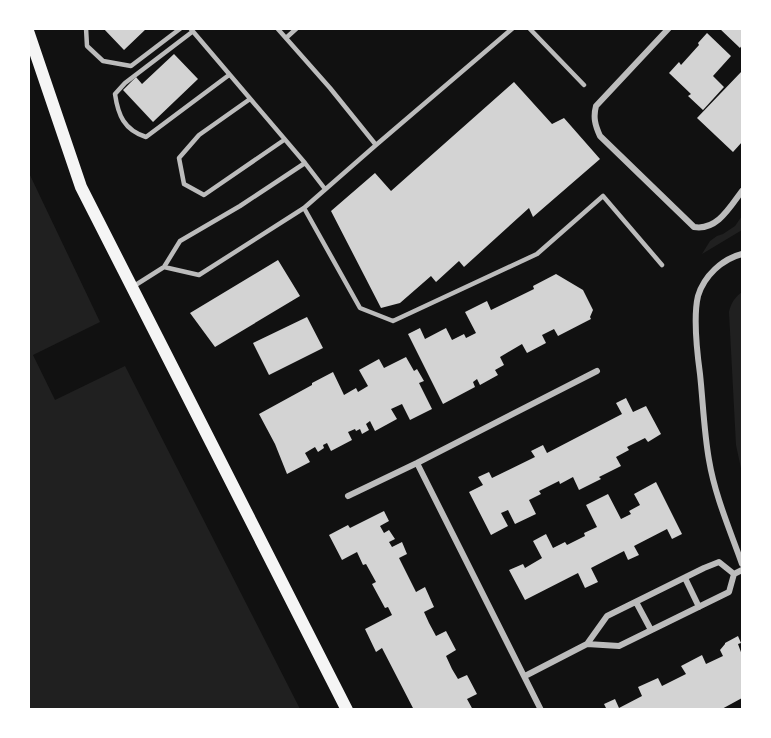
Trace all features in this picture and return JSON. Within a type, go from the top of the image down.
[{"type":"main road","points":[[28,31],[81,187],[347,710]]},
{"type":"street","points":[[669,28],[596,106],[594,113],[600,136],[694,227],[702,228],[721,218],[742,191]]},
{"type":"street","points":[[742,254],[724,262],[704,281],[698,297],[696,314],[697,348],[709,461],[721,505],[742,564]]},
{"type":"street","points":[[348,496],[597,371]]},
{"type":"street","points":[[417,463],[541,710]]},
{"type":"street","points":[[525,676],[587,644],[607,616],[718,562],[734,574]]},
{"type":"street","points":[[587,644],[619,646],[729,592],[734,574],[742,570]]},
{"type":"street","points":[[685,578],[699,607]]},
{"type":"street","points":[[636,602],[651,630]]},
{"type":"lane","points":[[86,28],[87,46],[103,62],[131,66],[181,28]]},
{"type":"lane","points":[[277,28],[376,145]]},
{"type":"lane","points":[[286,38],[297,28]]},
{"type":"lane","points":[[164,267],[198,275],[304,208],[513,28]]},
{"type":"lane","points":[[529,28],[584,86]]},
{"type":"lane","points":[[229,75],[146,137],[133,133],[118,112],[116,94],[125,83],[191,30],[305,163],[325,189]]},
{"type":"lane","points":[[249,99],[199,135],[179,158],[184,184],[204,195],[284,140]]},
{"type":"lane","points":[[132,287],[164,267],[180,241],[240,206],[305,163]]},
{"type":"lane","points":[[304,208],[360,308],[393,321],[537,254],[603,196],[662,265]]},
{"type":"shaded area","points":[[28,171],[100,322],[33,355],[55,400],[125,366],[300,709],[29,709]]},
{"type":"shaded area","points":[[742,216],[742,230],[702,254],[710,241],[735,226]]},
{"type":"shaded area","points":[[742,292],[742,473],[736,445],[729,312],[734,300]]},
{"type":"building","points":[[103,28],[147,28],[124,50]]},
{"type":"building","points":[[719,28],[742,28],[740,48]]},
{"type":"building","points":[[707,33],[731,56],[713,76],[724,87],[703,110],[688,96],[691,94],[669,73],[679,62],[681,65]]},
{"type":"building","points":[[174,54],[198,79],[153,122],[123,90],[136,77],[142,84]]},
{"type":"building","points":[[742,71],[742,142],[733,152],[697,118]]},
{"type":"building","points":[[514,82],[552,124],[564,118],[600,159],[533,217],[529,208],[464,267],[459,261],[436,282],[431,276],[400,303],[381,308],[331,211],[375,173],[391,191]]},
{"type":"building","points":[[278,260],[300,296],[215,347],[190,313]]},
{"type":"building","points":[[556,274],[583,290],[593,310],[591,319],[558,336],[554,329],[542,335],[546,343],[527,353],[522,344],[500,357],[504,365],[495,370],[498,375],[480,385],[477,379],[473,382],[475,387],[443,404],[408,334],[420,328],[425,339],[446,328],[452,340],[464,334],[466,338],[476,333],[465,312],[487,301],[491,310],[534,289],[533,286]]},
{"type":"building","points":[[307,317],[323,348],[269,375],[253,343]]},
{"type":"building","points":[[406,357],[414,371],[417,369],[424,381],[419,383],[432,409],[410,420],[402,404],[391,409],[397,419],[375,431],[370,421],[366,424],[369,430],[362,434],[360,429],[348,432],[352,440],[331,451],[327,443],[318,452],[315,447],[305,453],[310,462],[287,474],[275,444],[259,414],[333,372],[344,395],[356,388],[358,392],[368,386],[359,370],[379,359],[384,368]]},
{"type":"building","points":[[626,398],[633,412],[646,406],[661,434],[648,442],[645,438],[627,447],[629,450],[616,457],[621,466],[579,490],[573,477],[539,491],[541,494],[529,500],[536,514],[515,524],[508,510],[501,513],[508,526],[491,535],[469,492],[483,485],[478,477],[489,472],[492,478],[535,457],[531,451],[543,445],[547,453],[622,414],[616,403]]},
{"type":"building","points":[[656,482],[682,534],[672,539],[667,529],[634,546],[639,555],[628,560],[624,551],[591,568],[598,582],[585,588],[578,573],[525,600],[509,570],[523,564],[525,568],[542,558],[533,541],[546,534],[553,548],[565,542],[567,545],[597,527],[586,505],[608,494],[621,519],[631,514],[629,511],[640,505],[634,494]]},
{"type":"building","points":[[384,511],[389,521],[380,526],[384,533],[389,530],[395,539],[389,542],[392,547],[402,542],[407,554],[399,558],[416,592],[425,587],[434,607],[424,612],[429,623],[436,636],[446,631],[456,650],[446,656],[452,669],[458,679],[467,675],[477,694],[467,699],[473,710],[414,710],[382,648],[376,652],[365,629],[392,615],[388,607],[385,608],[372,584],[376,582],[366,564],[363,565],[357,552],[342,560],[329,535],[348,525],[350,528]]},
{"type":"building","points":[[738,636],[742,655],[742,698],[720,710],[603,710],[606,708],[604,704],[615,699],[619,708],[642,696],[638,687],[658,678],[662,686],[686,674],[681,666],[702,655],[706,664],[723,656],[720,650],[725,643]]}]
